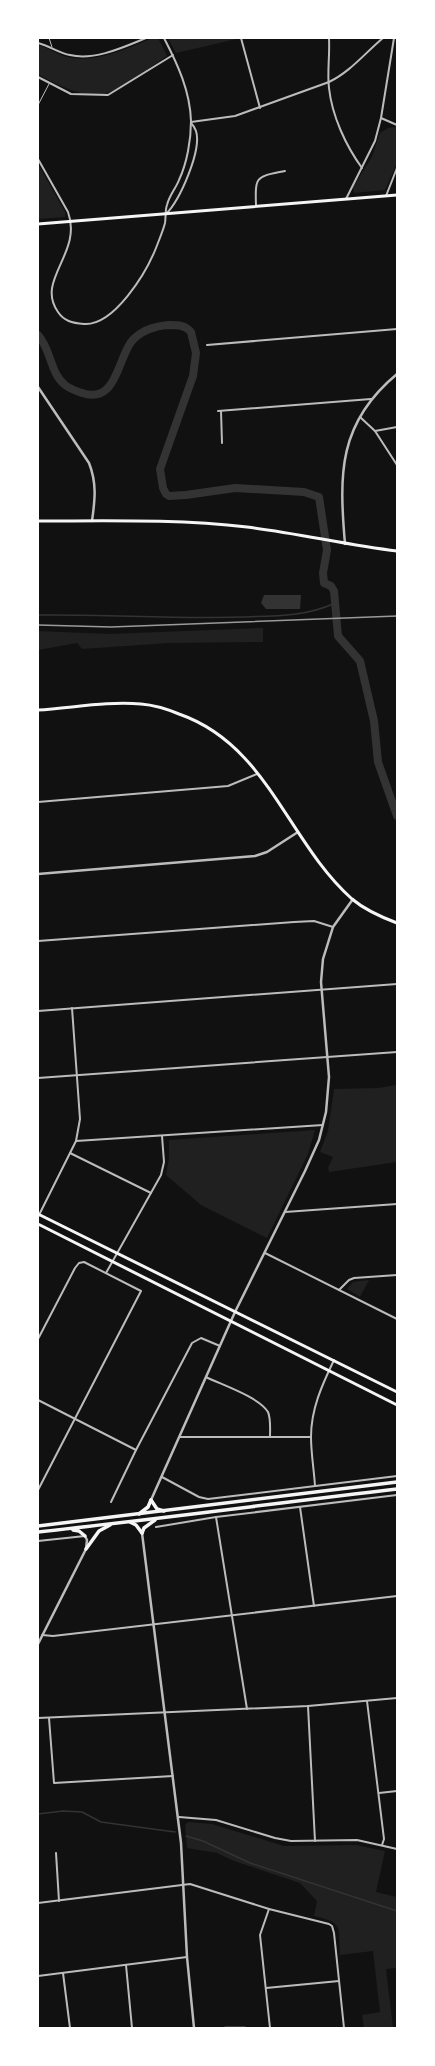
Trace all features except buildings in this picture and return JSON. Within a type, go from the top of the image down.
[{"type":"highway","points":[[38,1526],[165,1512],[297,1493],[397,1482]]},
{"type":"highway","points":[[38,1532],[157,1519],[397,1489]]},
{"type":"highway","points":[[151,1500],[157,1509],[165,1512]]},
{"type":"highway","points":[[137,1515],[148,1507],[151,1500]]},
{"type":"highway","points":[[129,1522],[136,1526],[142,1533],[148,1524],[157,1519]]},
{"type":"highway","points":[[86,1549],[99,1531],[115,1524]]},
{"type":"highway","points":[[68,1529],[80,1531],[85,1536]]},
{"type":"main road","points":[[38,224],[256,208],[397,195]]},
{"type":"main road","points":[[38,521],[214,524],[248,527],[345,544],[397,551]]},
{"type":"main road","points":[[38,710],[141,704],[163,708],[185,716],[215,731],[243,755],[259,773],[329,875],[353,899],[376,914],[397,923]]},
{"type":"main road","points":[[38,1215],[397,1392]]},
{"type":"main road","points":[[38,1224],[397,1405]]},
{"type":"street","points":[[38,44],[52,47],[71,56],[81,56],[106,53],[146,38]]},
{"type":"street","points":[[38,159],[68,212],[71,221],[70,244],[52,283],[50,292],[52,302],[63,319],[73,323],[86,324],[102,319],[118,306],[136,285],[156,249],[166,214],[166,206],[179,180],[186,159],[191,122],[183,78],[164,38]]},
{"type":"street","points":[[241,38],[260,108]]},
{"type":"street","points":[[329,38],[329,82],[336,117],[345,140],[362,168]]},
{"type":"street","points":[[191,122],[235,116],[329,82],[338,78],[383,38]]},
{"type":"street","points":[[346,200],[375,141],[381,118],[394,38]]},
{"type":"street","points":[[38,77],[71,94],[108,95],[173,55]]},
{"type":"street","points":[[381,118],[397,125]]},
{"type":"street","points":[[166,214],[179,197],[191,166],[196,131],[191,122]]},
{"type":"street","points":[[386,196],[397,168]]},
{"type":"street","points":[[256,208],[255,186],[257,181],[266,175],[285,171]]},
{"type":"street","points":[[207,345],[397,329]]},
{"type":"street","points":[[345,544],[342,512],[342,473],[348,444],[360,417],[371,399],[397,374]]},
{"type":"street","points":[[38,387],[84,454],[91,468],[95,487],[92,521]]},
{"type":"street","points":[[222,443],[219,411],[371,399]]},
{"type":"street","points":[[360,417],[375,431],[397,465]]},
{"type":"street","points":[[375,431],[397,427]]},
{"type":"street","points":[[38,802],[228,786],[250,779],[259,773]]},
{"type":"street","points":[[38,874],[254,856],[267,852],[299,831]]},
{"type":"street","points":[[151,1500],[235,1312],[319,1140],[328,1098],[327,1057],[322,989],[323,959],[333,927],[353,899]]},
{"type":"street","points":[[38,941],[294,922],[314,922],[333,927]]},
{"type":"street","points":[[38,1011],[397,984]]},
{"type":"street","points":[[38,1215],[76,1142],[80,1119],[72,1008]]},
{"type":"street","points":[[38,1078],[397,1052]]},
{"type":"street","points":[[76,1142],[323,1124]]},
{"type":"street","points":[[106,1273],[158,1182],[163,1169],[162,1136]]},
{"type":"street","points":[[70,1153],[151,1193]]},
{"type":"street","points":[[285,1212],[397,1204]]},
{"type":"street","points":[[265,1253],[397,1319]]},
{"type":"street","points":[[38,1339],[77,1264],[84,1262],[141,1291],[38,1490]]},
{"type":"street","points":[[339,1290],[349,1280],[354,1278],[397,1275]]},
{"type":"street","points":[[111,1502],[136,1450],[192,1343],[201,1338],[220,1346]]},
{"type":"street","points":[[315,1486],[311,1437],[315,1406],[334,1360]]},
{"type":"street","points":[[206,1378],[254,1400],[264,1407],[269,1414],[270,1437]]},
{"type":"street","points":[[38,1400],[136,1450]]},
{"type":"street","points":[[178,1437],[311,1437]]},
{"type":"street","points":[[160,1477],[199,1497],[208,1499],[397,1476]]},
{"type":"street","points":[[156,1527],[216,1517],[397,1495]]},
{"type":"street","points":[[300,1507],[314,1606]]},
{"type":"street","points":[[216,1517],[247,1709]]},
{"type":"street","points":[[142,1533],[164,1712],[179,1817],[187,1957],[194,2028]]},
{"type":"street","points":[[38,1540],[85,1536],[87,1540],[86,1549],[38,1644]]},
{"type":"street","points":[[42,1635],[53,1636],[397,1596]]},
{"type":"street","points":[[38,1718],[308,1706],[397,1698]]},
{"type":"street","points":[[366,1701],[379,1793],[384,1839],[382,1845]]},
{"type":"street","points":[[308,1706],[315,1841]]},
{"type":"street","points":[[49,1718],[54,1783],[173,1776]]},
{"type":"street","points":[[379,1793],[397,1791]]},
{"type":"street","points":[[179,1817],[216,1820],[275,1838],[315,1841],[357,1840],[397,1849]]},
{"type":"street","points":[[56,1853],[59,1901]]},
{"type":"street","points":[[38,1903],[190,1884],[269,1909],[325,1923],[332,1926],[334,1933],[344,2028]]},
{"type":"street","points":[[269,1909],[260,1935],[270,2028]]},
{"type":"street","points":[[38,1976],[187,1957]]},
{"type":"street","points":[[126,1965],[132,2028]]},
{"type":"street","points":[[63,1973],[70,2028]]},
{"type":"street","points":[[266,1988],[339,1981]]},
{"type":"street","points":[[225,2028],[245,2028]]},
{"type":"lane","points":[[50,38],[52,47]]},
{"type":"lane","points":[[38,105],[49,83]]},
{"type":"shaded area","points":[[152,38],[158,38],[167,56],[131,81],[110,92],[92,95],[83,93],[63,87],[38,74],[38,45],[63,56],[82,59],[114,53]]},
{"type":"shaded area","points":[[168,38],[241,38],[176,53]]},
{"type":"shaded area","points":[[397,127],[397,163],[385,190],[354,193],[353,187],[372,157],[380,133],[388,128]]},
{"type":"shaded area","points":[[38,164],[65,212],[65,217],[38,219]]},
{"type":"shaded area","points":[[264,595],[301,595],[300,609],[266,609],[261,603]]},
{"type":"shaded area","points":[[263,628],[263,642],[169,643],[82,649],[77,643],[38,650],[38,631],[109,634]]},
{"type":"shaded area","points":[[397,1085],[397,1162],[329,1172],[328,1168],[333,1157],[320,1152],[328,1131],[334,1089],[378,1088]]},
{"type":"shaded area","points":[[315,1130],[308,1154],[267,1238],[201,1205],[166,1175],[169,1158],[169,1140]]},
{"type":"shaded area","points":[[369,1280],[360,1297],[347,1289],[353,1282]]},
{"type":"shaded area","points":[[188,1822],[212,1824],[284,1846],[356,1845],[385,1851],[376,1892],[397,1897],[397,1968],[386,1969],[393,2028],[364,2028],[362,2015],[380,2012],[373,1951],[340,1955],[338,1927],[324,1918],[314,1916],[317,1901],[300,1883],[234,1861],[217,1853],[187,1848],[185,1825]]},
{"type":"waterway","points":[[38,335],[46,347],[53,368],[60,380],[73,390],[93,395],[102,392],[109,387],[114,379],[126,350],[131,342],[139,335],[153,328],[169,325],[178,325],[186,328],[191,332],[196,353],[193,376],[160,469],[163,488],[166,494],[169,496],[186,495],[235,488],[304,492],[319,497],[327,550],[323,573],[324,583],[331,586],[334,591],[338,636],[360,661],[374,721],[378,762],[397,816]]},
{"type":"waterway","points":[[38,615],[189,617],[264,616],[288,615],[312,611],[335,603]]},
{"type":"waterway","points":[[38,1814],[63,1811],[82,1812],[101,1822],[175,1832]]},
{"type":"waterway","points":[[186,1836],[203,1841],[250,1863],[397,1911]]},
{"type":"railway","points":[[38,625],[111,627],[397,616]]}]
